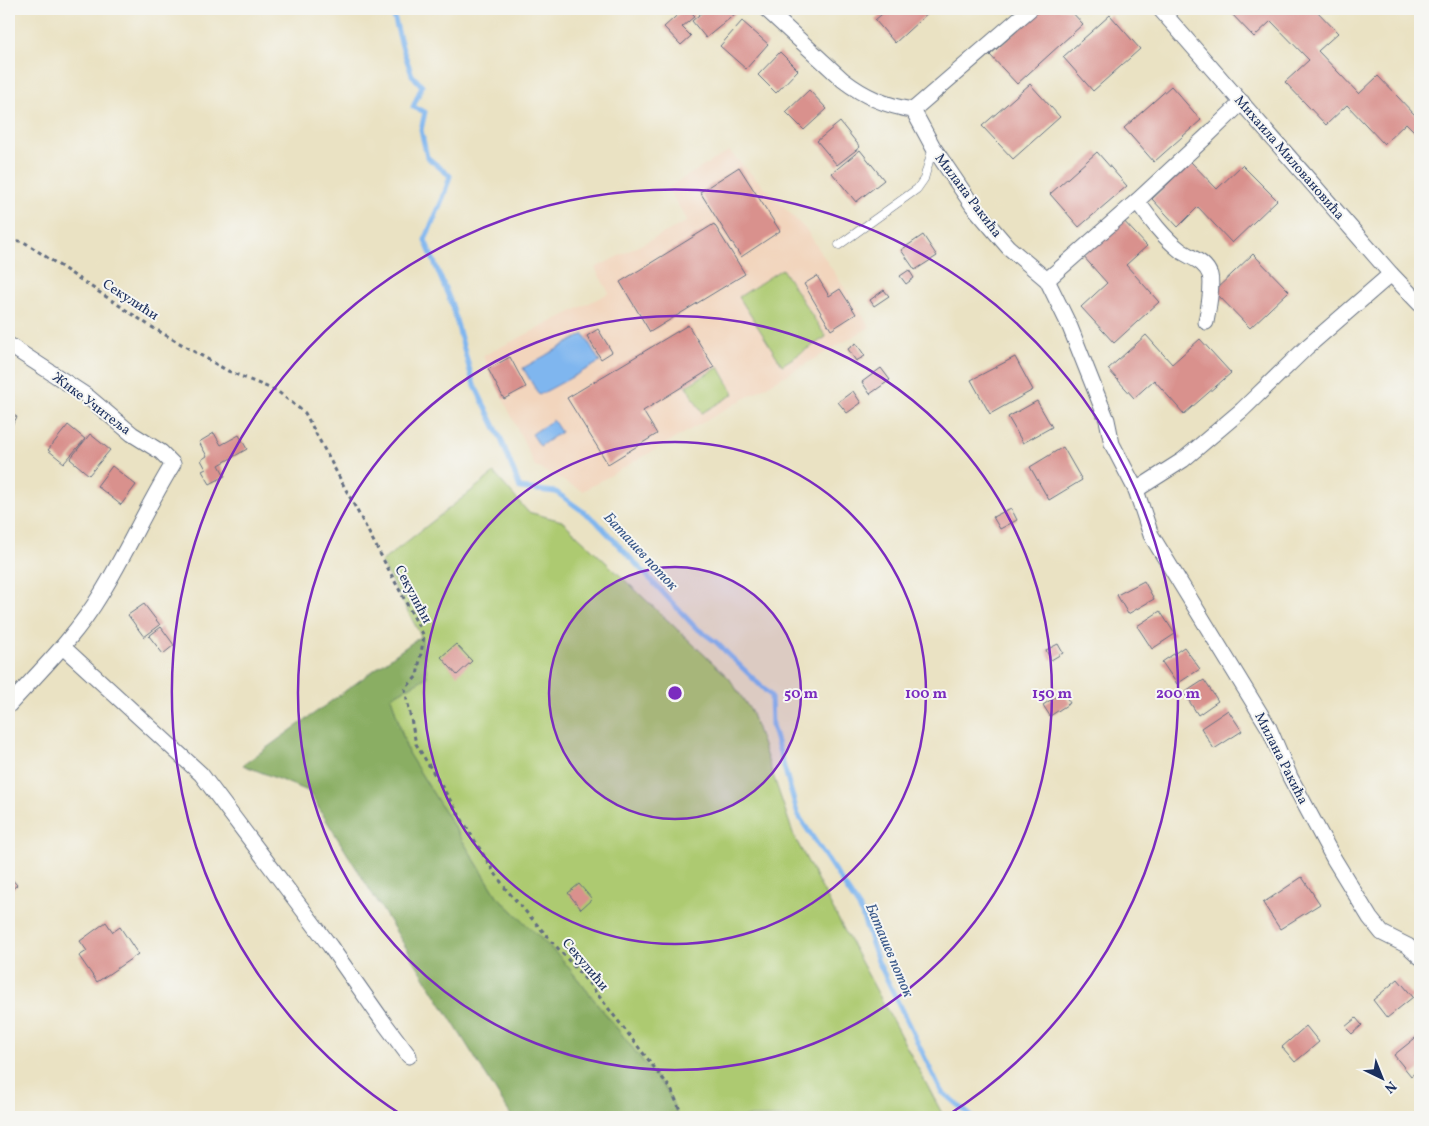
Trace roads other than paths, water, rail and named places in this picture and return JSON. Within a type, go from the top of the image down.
[{"type":"street","points":[[766,9],[856,90],[884,104],[913,110],[1030,9]]},
{"type":"street","name":"Михаила Миловановића","points":[[1160,9],[1420,304]]},
{"type":"street","points":[[1047,280],[1137,201],[1242,102]]},
{"type":"street","name":"Милана Ракића","points":[[913,110],[933,147],[974,206],[1008,247],[1047,280],[1070,327],[1107,420],[1112,444],[1136,490],[1151,535],[1269,728],[1290,777],[1334,859],[1370,918],[1382,933],[1408,946],[1420,956]]},
{"type":"street","points":[[1137,201],[1158,230],[1182,251],[1201,262],[1210,275],[1210,303],[1206,322]]},
{"type":"street","points":[[1136,490],[1183,460],[1242,410],[1308,347],[1392,274]]},
{"type":"street","name":"Жике Учитеља","points":[[9,345],[87,396],[132,434],[161,452],[172,464],[100,596],[64,647]]},
{"type":"street","points":[[9,706],[64,647],[201,774],[302,908],[409,1056]]},
{"type":"lane","points":[[839,245],[917,189],[924,179],[933,147]]},
{"type":"water","points":[[584,334],[600,362],[539,395],[523,368]]},
{"type":"water","points":[[553,420],[561,432],[540,446],[532,434]]},
{"type":"waterway","name":"Баташев поток","points":[[392,9],[412,75],[422,86],[413,107],[425,112],[421,130],[427,157],[450,176],[425,240],[452,305],[473,382],[501,439],[520,488],[556,492],[595,520],[695,627],[716,642],[771,696],[772,725],[798,815],[860,909],[878,961],[941,1091],[972,1117]]}]
